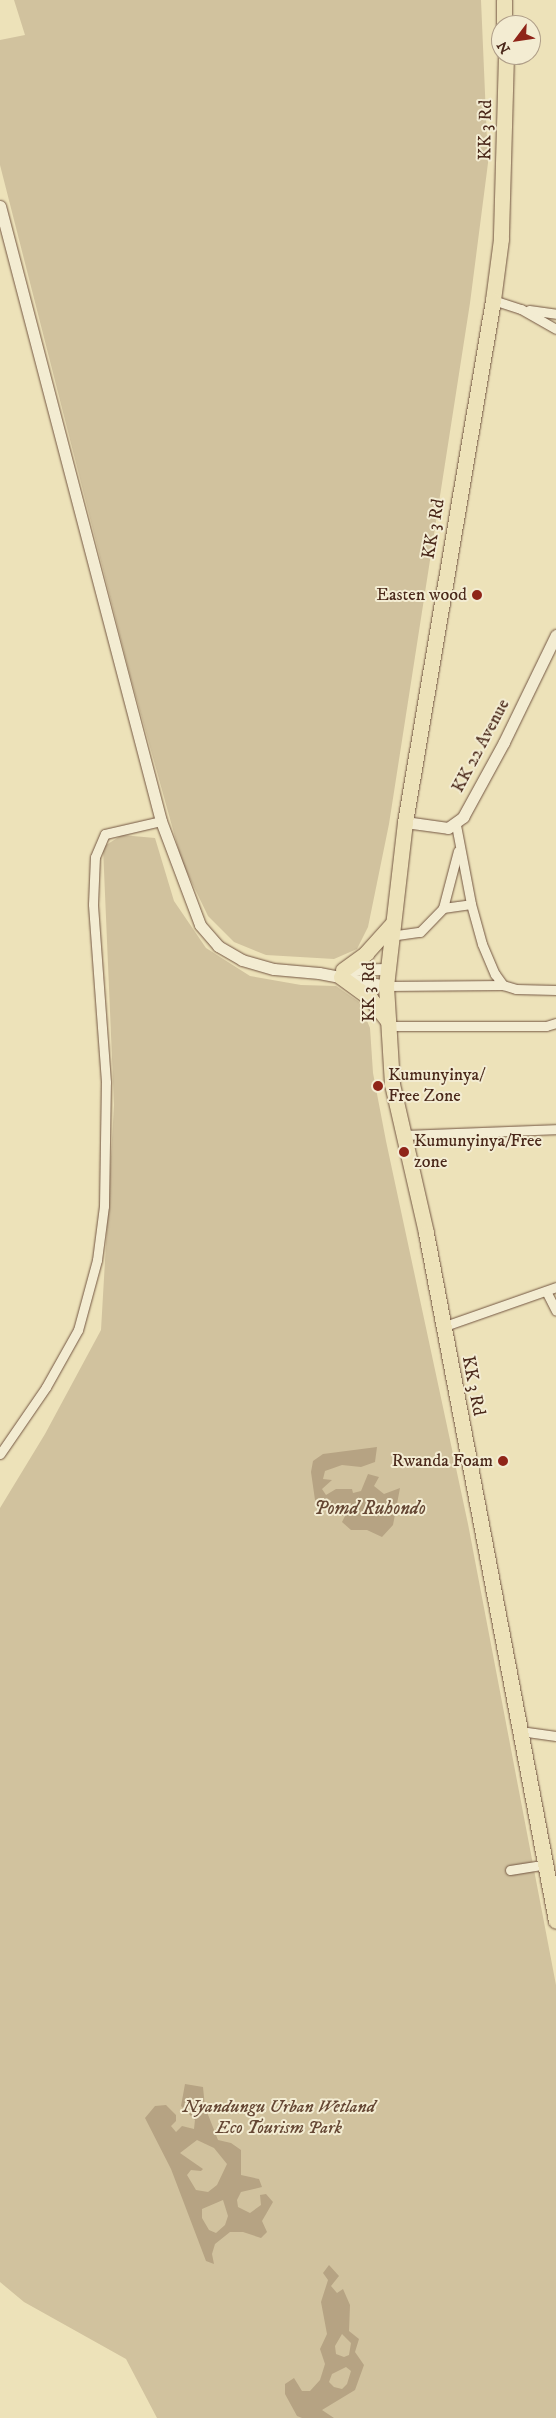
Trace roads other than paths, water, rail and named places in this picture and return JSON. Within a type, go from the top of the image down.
[{"type":"highway","points":[[504,0],[504,15]]},
{"type":"highway","name":"KK 3 Rd","points":[[506,65],[502,209],[493,300],[405,822],[386,969],[387,1023],[389,1060],[402,1135],[426,1233],[442,1327],[556,1921]]},
{"type":"highway","points":[[387,1023],[370,998],[342,974],[391,930]]},
{"type":"main road","points":[[0,206],[161,821],[200,925],[218,946],[242,960],[274,969],[342,974],[386,969]]},
{"type":"main road","name":"KK 22 Avenue","points":[[456,825],[504,742],[556,635]]},
{"type":"main road","points":[[405,822],[435,828],[456,825]]},
{"type":"main road","points":[[342,974],[386,986]]},
{"type":"street","points":[[493,300],[521,309],[556,314]]},
{"type":"street","points":[[521,309],[556,329]]},
{"type":"street","points":[[0,1454],[46,1387],[78,1330],[97,1260],[104,1206],[106,1082],[94,904],[95,857],[105,834],[161,821]]},
{"type":"street","points":[[456,825],[471,904],[482,944],[503,985]]},
{"type":"street","points":[[391,930],[420,932],[444,908],[459,846]]},
{"type":"street","points":[[444,908],[471,904]]},
{"type":"street","points":[[386,986],[503,985],[516,989],[556,990]]},
{"type":"street","points":[[387,1023],[546,1026],[556,1023]]},
{"type":"street","points":[[402,1135],[556,1129]]},
{"type":"street","points":[[442,1327],[556,1287]]},
{"type":"street","points":[[546,1291],[556,1311]]},
{"type":"street","points":[[520,1731],[556,1736]]},
{"type":"street","points":[[510,1870],[546,1864]]},
{"type":"water","name":"Pomd Ruhondo","points":[[377,1447],[375,1462],[361,1467],[342,1465],[325,1471],[323,1479],[332,1480],[322,1489],[326,1495],[336,1489],[352,1489],[353,1493],[361,1491],[368,1474],[379,1477],[374,1486],[384,1494],[400,1488],[393,1525],[382,1537],[367,1530],[351,1530],[342,1522],[345,1516],[332,1514],[315,1500],[311,1472],[313,1461],[323,1454]]},
{"type":"water","points":[[185,2084],[203,2087],[205,2107],[218,2140],[231,2143],[241,2150],[241,2175],[259,2179],[262,2187],[241,2192],[237,2200],[238,2207],[250,2213],[261,2205],[260,2195],[266,2194],[273,2202],[262,2221],[267,2232],[261,2238],[243,2232],[230,2232],[215,2244],[212,2254],[214,2264],[206,2261],[171,2169],[145,2118],[155,2106],[166,2105],[176,2115],[176,2121],[171,2126],[176,2132],[182,2126],[194,2129],[195,2120],[181,2106]],"holes":[[[197,2140],[214,2148],[227,2164],[217,2185],[208,2192],[196,2190],[187,2175],[191,2170],[201,2171],[203,2169],[180,2153]],[[223,2200],[228,2216],[225,2225],[216,2233],[209,2230],[202,2218],[202,2209]]]},
{"type":"water","points":[[329,2265],[339,2276],[331,2286],[337,2293],[343,2289],[350,2305],[349,2331],[359,2339],[355,2352],[364,2365],[355,2390],[322,2410],[334,2418],[302,2418],[297,2416],[285,2394],[285,2384],[294,2378],[302,2391],[310,2391],[320,2380],[325,2364],[320,2349],[327,2334],[321,2302],[328,2280],[323,2273]],"holes":[[[342,2334],[351,2343],[349,2355],[344,2357],[336,2354],[335,2346]],[[346,2367],[351,2371],[347,2384],[342,2389],[334,2387],[329,2382],[332,2374]]]},
{"type":"place","name":"Easten wood","points":[[477,595]]},
{"type":"place","name":"Kumunyinya/ Free Zone","points":[[378,1086]]},
{"type":"place","name":"Kumunyinya/Free zone","points":[[404,1152]]},
{"type":"place","name":"Rwanda Foam","points":[[503,1461]]},
{"type":"park label","name":"Nyandungu Urban Wetland Eco Tourism Park","points":[[279,2118]]}]
